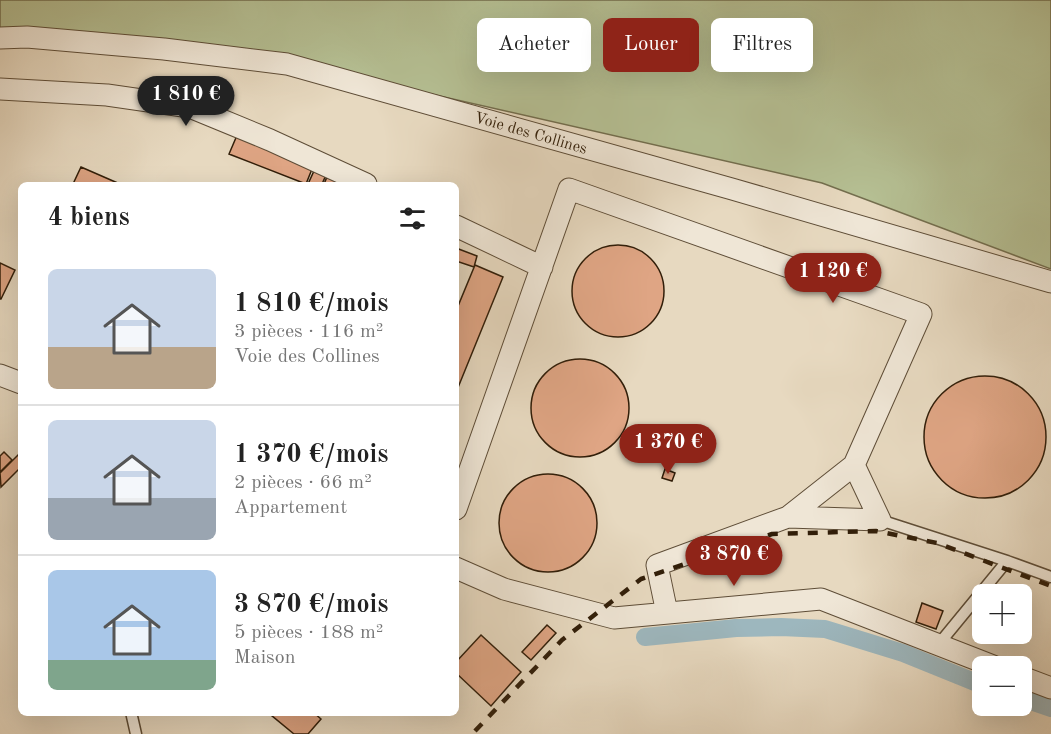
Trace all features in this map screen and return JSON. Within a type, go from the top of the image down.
[{"type":"street","name":"Voie des Collines","points":[[0,38],[27,37],[141,47],[287,64],[732,189],[1051,282]]},
{"type":"street","points":[[0,90],[107,95],[190,107],[362,182]]},
{"type":"street","points":[[459,501],[569,189],[921,314],[854,465],[788,518],[657,565],[667,613]]},
{"type":"street","points":[[459,227],[542,267]]},
{"type":"street","points":[[0,375],[18,382]]},
{"type":"street","points":[[788,518],[880,520],[854,465]]},
{"type":"street","points":[[459,569],[504,589],[614,618],[821,599],[972,658]]},
{"type":"street","points":[[1032,681],[1051,688]]},
{"type":"lane","points":[[880,520],[1051,577]]},
{"type":"lane","points":[[938,645],[1007,561]]},
{"type":"lane","points":[[132,716],[136,734]]},
{"type":"green space","points":[[0,0],[1051,0],[1051,269],[822,183],[216,45],[0,33]]},
{"type":"building","points":[[238,133],[314,164],[307,182],[301,182],[229,154]]},
{"type":"building","points":[[81,167],[115,182],[74,182]]},
{"type":"building","points":[[314,171],[326,175],[323,182],[309,182]]},
{"type":"building","points":[[327,177],[337,181],[337,182],[325,182]]},
{"type":"building","points":[[609,245],[627,245],[644,252],[657,265],[664,282],[664,300],[657,317],[644,330],[627,337],[609,337],[592,330],[579,317],[572,300],[572,282],[579,265],[592,252]]},
{"type":"building","points":[[459,249],[477,256],[474,267],[459,262]]},
{"type":"building","points":[[0,263],[15,270],[1,299],[0,299]]},
{"type":"building","points":[[475,265],[503,277],[459,385],[459,304]]},
{"type":"building","points":[[580,359],[599,363],[615,373],[625,389],[629,408],[625,427],[615,443],[599,453],[580,457],[561,453],[545,443],[535,427],[531,408],[535,389],[545,373],[561,363]]},
{"type":"building","points":[[985,376],[1009,380],[1028,394],[1042,413],[1046,437],[1042,461],[1028,480],[1009,494],[985,498],[961,494],[942,480],[928,461],[924,437],[928,413],[942,394],[961,380]]},
{"type":"building","points":[[4,452],[12,460],[0,472],[0,456]]},
{"type":"building","points":[[18,455],[18,470],[1,487],[0,473]]},
{"type":"building","points":[[665,469],[675,473],[672,481],[662,478]]},
{"type":"building","points":[[538,474],[558,474],[583,488],[594,504],[597,523],[594,542],[583,558],[558,572],[538,572],[521,564],[507,550],[499,533],[499,513],[507,496],[521,482]]},
{"type":"building","points":[[922,603],[943,611],[936,629],[916,622]]},
{"type":"building","points":[[547,625],[556,633],[531,660],[522,652]]},
{"type":"building","points":[[481,635],[521,672],[491,706],[459,676],[459,659]]},
{"type":"building","points":[[272,716],[318,716],[321,719],[308,734],[294,734]]},
{"type":"waterway","points":[[645,637],[736,628],[825,629],[903,653],[972,681]]},
{"type":"waterway","points":[[1032,701],[1051,708]]},
{"type":"railway","points":[[475,731],[562,640],[641,579],[772,534],[876,531],[937,543],[1051,586]]}]
